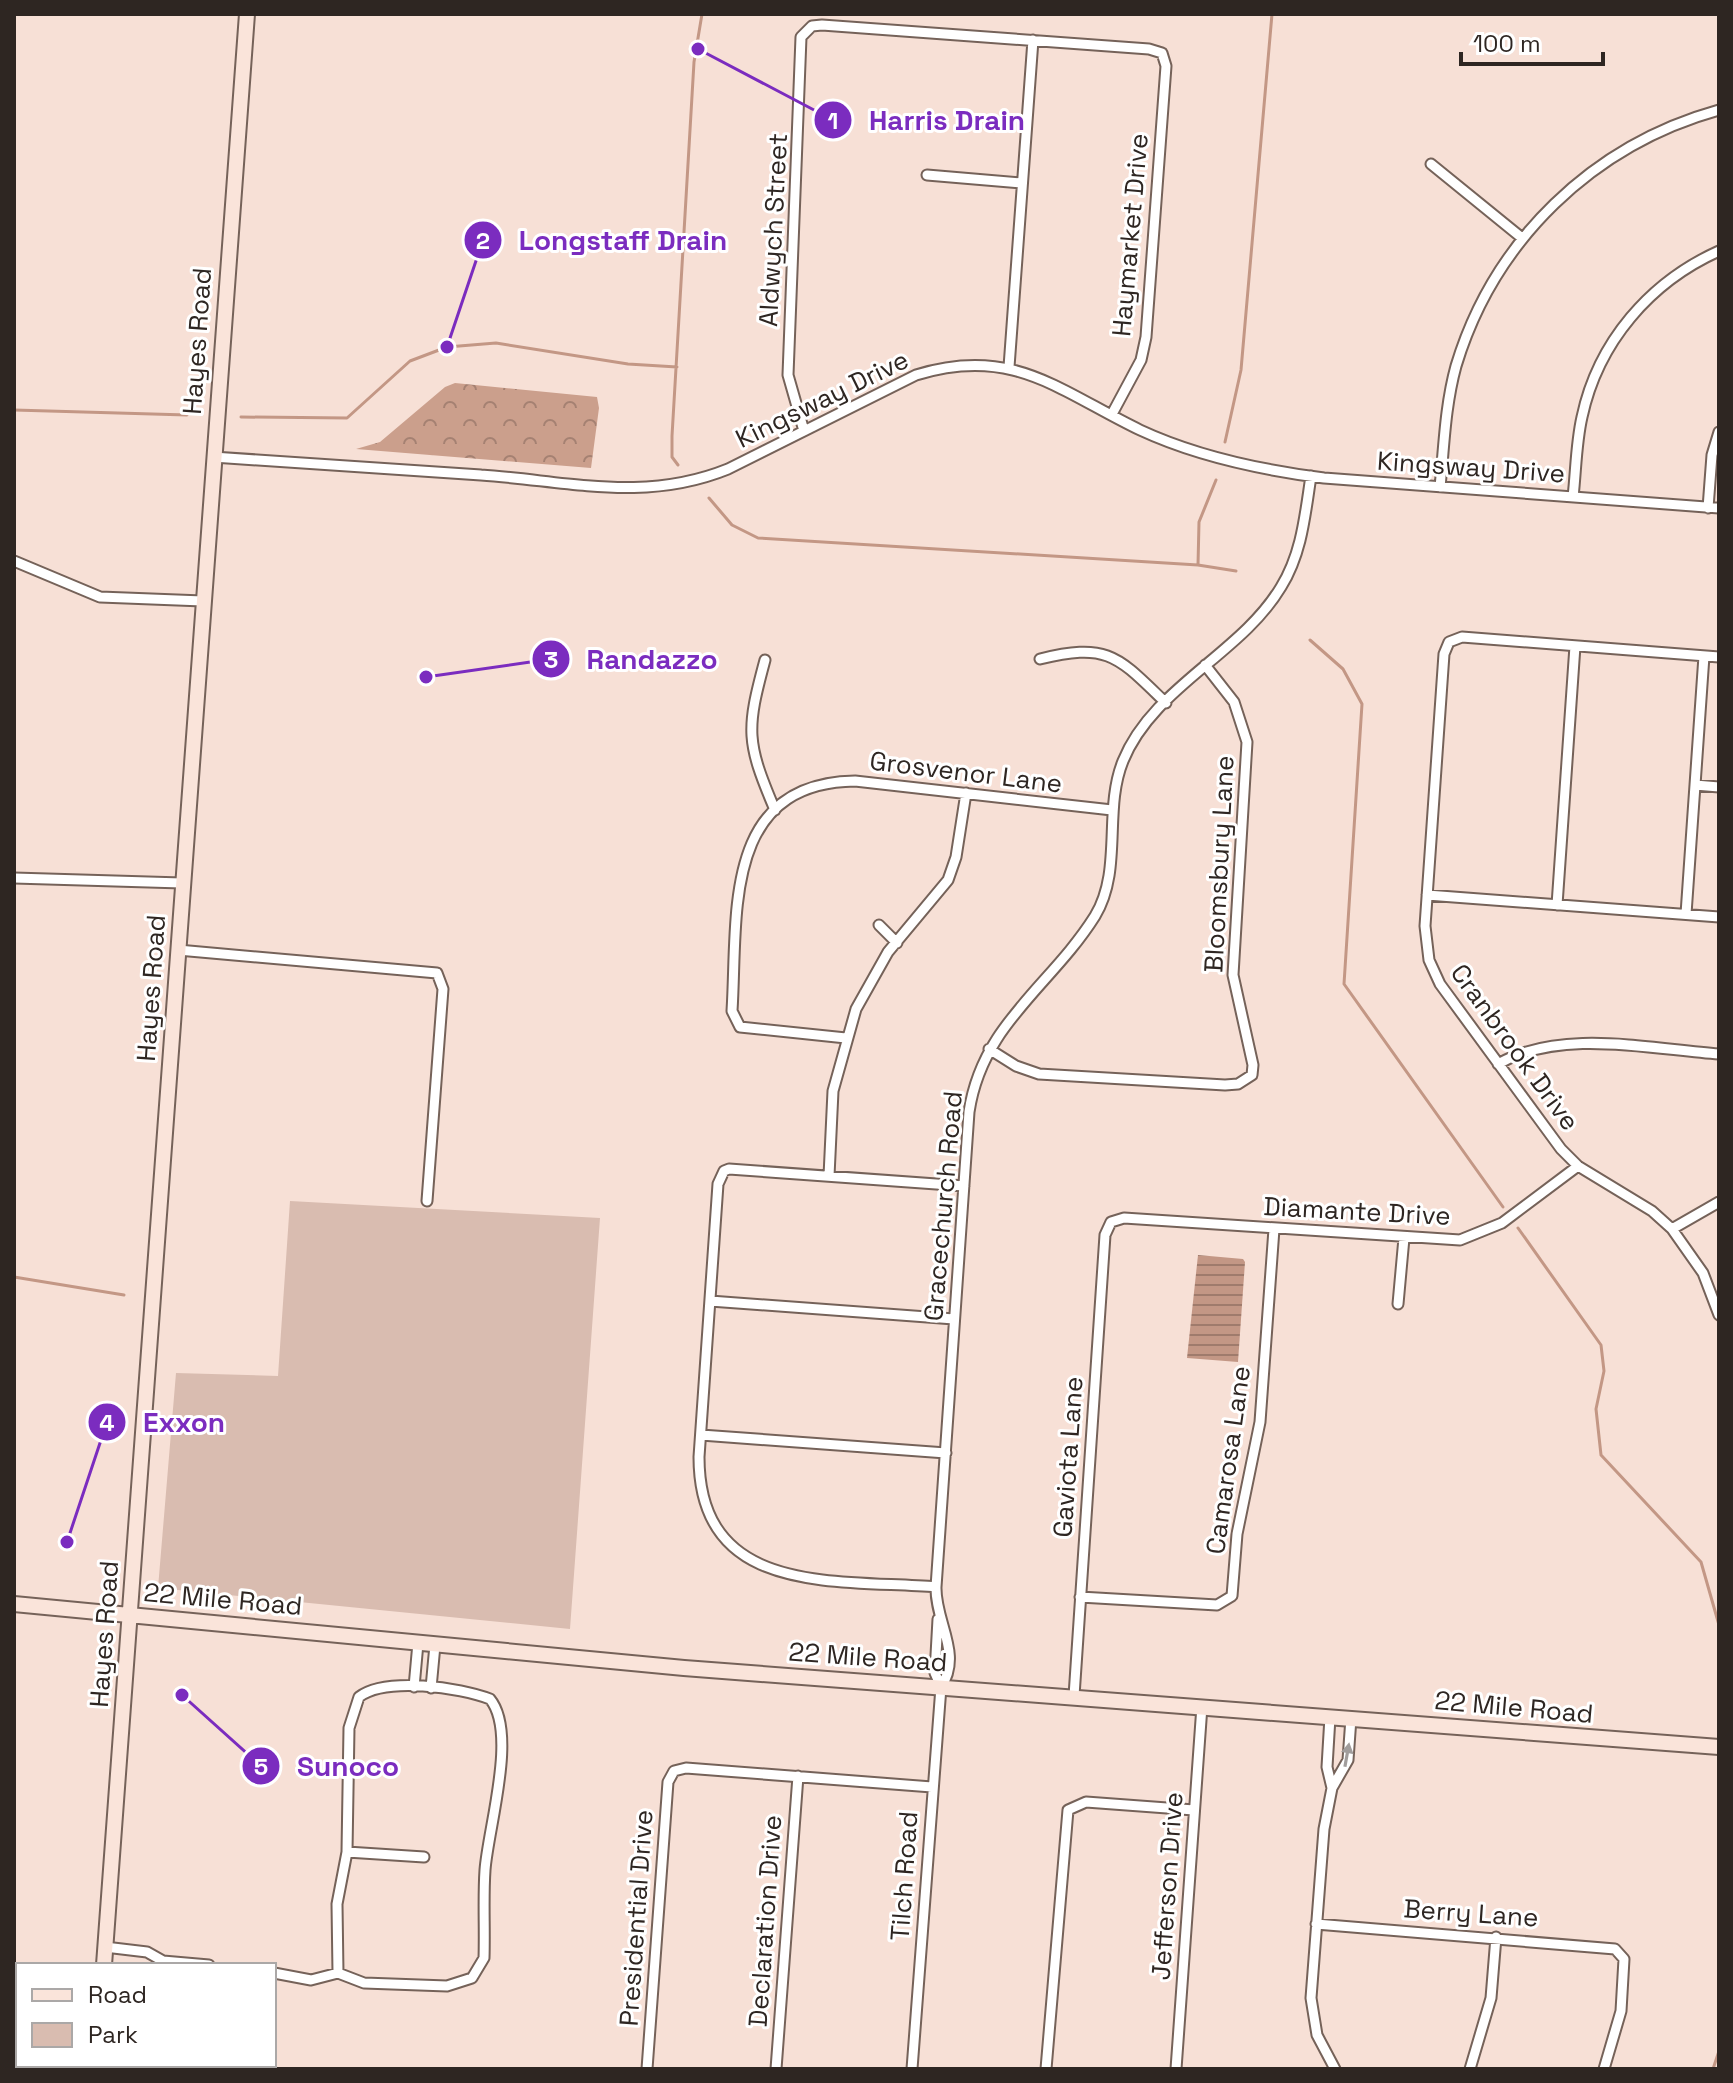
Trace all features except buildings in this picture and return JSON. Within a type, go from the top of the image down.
[{"type":"main road","name":"Hayes Road","points":[[104,1963],[247,14]]},
{"type":"main road","name":"22 Mile Road","points":[[14,1604],[435,1645],[1719,1747]]},
{"type":"street","name":"Aldwych Street","points":[[804,431],[788,375],[801,37],[805,30],[822,25],[1033,40]]},
{"type":"street","name":"Haymarket Drive","points":[[1033,40],[1154,49],[1162,53],[1166,66],[1146,337],[1141,360],[1112,414]]},
{"type":"street","points":[[1009,367],[1033,40]]},
{"type":"street","points":[[1440,487],[1446,420],[1459,360],[1486,294],[1522,238],[1577,181],[1626,147],[1683,120],[1719,110]]},
{"type":"street","points":[[1431,164],[1522,238]]},
{"type":"street","points":[[927,175],[1022,183]]},
{"type":"street","points":[[1573,497],[1581,418],[1592,382],[1610,346],[1658,289],[1690,265],[1719,251]]},
{"type":"street","name":"Kingsway Drive","points":[[213,457],[555,481],[631,490],[703,479],[916,375],[958,365],[1009,367],[1040,376],[1141,430],[1212,457],[1311,476],[1719,508]]},
{"type":"street","points":[[1708,508],[1712,455],[1719,432]]},
{"type":"street","name":"Gracechurch Road","points":[[941,1687],[935,1673],[936,1587],[970,1100],[989,1049],[1096,913],[1106,887],[1112,810],[1122,762],[1143,726],[1263,611],[1280,589],[1300,545],[1311,476]]},
{"type":"street","points":[[14,561],[100,597],[203,601]]},
{"type":"street","name":"Cranbrook Drive","points":[[1575,646],[1462,637],[1449,642],[1444,654],[1425,938],[1433,970],[1544,1128],[1578,1166],[1652,1211],[1672,1229],[1703,1273],[1719,1315]]},
{"type":"street","points":[[1557,905],[1575,646],[1719,657]]},
{"type":"street","points":[[1040,659],[1086,650],[1111,656],[1166,703]]},
{"type":"street","points":[[1686,914],[1704,656]]},
{"type":"street","points":[[765,660],[750,715],[755,763],[775,810],[756,833],[740,875],[732,1011],[735,1022],[756,1031],[846,1038]]},
{"type":"street","name":"Bloomsbury Lane","points":[[989,1049],[1016,1066],[1039,1074],[1225,1085],[1238,1084],[1252,1075],[1253,1065],[1233,975],[1247,742],[1234,702],[1205,665]]},
{"type":"street","name":"Grosvenor Lane","points":[[775,810],[812,787],[845,781],[892,783],[1112,810]]},
{"type":"street","points":[[1695,785],[1719,787]]},
{"type":"street","points":[[829,1176],[833,1091],[846,1038],[863,996],[897,943],[948,880],[956,857],[966,793]]},
{"type":"street","points":[[14,878],[182,883]]},
{"type":"street","points":[[1427,895],[1719,917]]},
{"type":"street","points":[[879,925],[897,943]]},
{"type":"street","points":[[178,950],[437,973],[443,989],[427,1201]]},
{"type":"street","points":[[1498,1064],[1523,1052],[1564,1045],[1719,1054]]},
{"type":"street","name":"Diamante Drive","points":[[1111,1222],[1124,1218],[1448,1240],[1481,1235],[1556,1185],[1578,1166]]},
{"type":"street","points":[[936,1587],[791,1576],[745,1558],[720,1533],[705,1506],[700,1482],[701,1435],[718,1184],[724,1171],[729,1169],[964,1186]]},
{"type":"street","points":[[1672,1229],[1719,1202]]},
{"type":"street","name":"Gaviota Lane","points":[[1074,1696],[1105,1235],[1111,1222]]},
{"type":"street","name":"Camarosa Lane","points":[[1080,1597],[1217,1605],[1229,1601],[1240,1521],[1260,1422],[1274,1229]]},
{"type":"street","points":[[1398,1304],[1404,1238]]},
{"type":"street","points":[[710,1301],[954,1319]]},
{"type":"street","points":[[701,1435],[946,1453]]},
{"type":"street","name":"Gracechurch Road","points":[[938,1619],[950,1646],[949,1674],[941,1687]]},
{"type":"street","points":[[414,1687],[418,1643]]},
{"type":"street","points":[[431,1688],[435,1645]]},
{"type":"street","points":[[276,1973],[311,1980],[338,1973],[364,1983],[414,1986],[447,1986],[472,1978],[484,1958],[485,1870],[501,1738],[495,1705],[480,1695],[431,1688],[377,1687],[359,1697],[349,1728],[347,1852],[337,1904],[338,1973]]},
{"type":"street","name":"Tilch Road","points":[[912,2069],[941,1687]]},
{"type":"street","name":"Jefferson Drive","points":[[1176,2069],[1202,1706]]},
{"type":"street","points":[[1330,1717],[1327,1767],[1332,1788]]},
{"type":"street","points":[[1335,2069],[1320,2045],[1312,2018],[1316,1924],[1324,1829],[1332,1788],[1348,1760],[1351,1718]]},
{"type":"street","name":"Presidential Drive","points":[[647,2069],[668,1782],[674,1771],[686,1768],[798,1776]]},
{"type":"street","points":[[798,1776],[932,1787]]},
{"type":"street","name":"Declaration Drive","points":[[776,2069],[798,1776]]},
{"type":"street","points":[[1046,2069],[1065,1820],[1072,1806],[1086,1802],[1194,1810]]},
{"type":"street","points":[[347,1852],[424,1857]]},
{"type":"street","name":"Berry Lane","points":[[1316,1924],[1609,1947],[1621,1953],[1625,1965],[1621,2011],[1604,2069]]},
{"type":"street","points":[[1470,2069],[1491,1998],[1496,1937]]},
{"type":"street","points":[[105,1947],[147,1952],[163,1961]]},
{"type":"street","points":[[156,1963],[186,1963]]},
{"type":"green space","points":[[455,383],[597,397],[599,408],[591,468],[356,449],[380,442],[445,387]]},
{"type":"green space","points":[[290,1201],[600,1218],[570,1629],[158,1588],[176,1373],[278,1376]]},
{"type":"shaded area","points":[[1198,1255],[1243,1259],[1245,1262],[1238,1362],[1187,1358]]},
{"type":"waterway","points":[[678,465],[672,457],[672,436],[694,62],[702,14]]},
{"type":"waterway","points":[[1225,442],[1241,370],[1272,14]]},
{"type":"waterway","points":[[241,417],[347,418],[410,361],[447,347],[496,343],[628,364],[677,367]]},
{"type":"waterway","points":[[14,410],[187,415]]},
{"type":"waterway","points":[[1198,565],[1199,522],[1216,480]]},
{"type":"waterway","points":[[709,498],[732,525],[758,538],[1198,565],[1236,571]]},
{"type":"waterway","points":[[1310,640],[1343,669],[1362,704],[1344,984],[1503,1207]]},
{"type":"waterway","points":[[1518,1228],[1601,1345],[1604,1371],[1596,1409],[1601,1455],[1701,1562],[1719,1625]]},
{"type":"waterway","points":[[14,1277],[124,1295]]},
{"type":"waterway","points":[[1713,2069],[1719,2051]]},
{"type":"place","name":"Harris Drain","points":[[698,49]]},
{"type":"place","name":"Longstaff Drain","points":[[447,347]]},
{"type":"place","name":"Randazzo","points":[[426,677]]},
{"type":"place","name":"Exxon","points":[[67,1542]]},
{"type":"place","name":"Sunoco","points":[[182,1695]]}]
